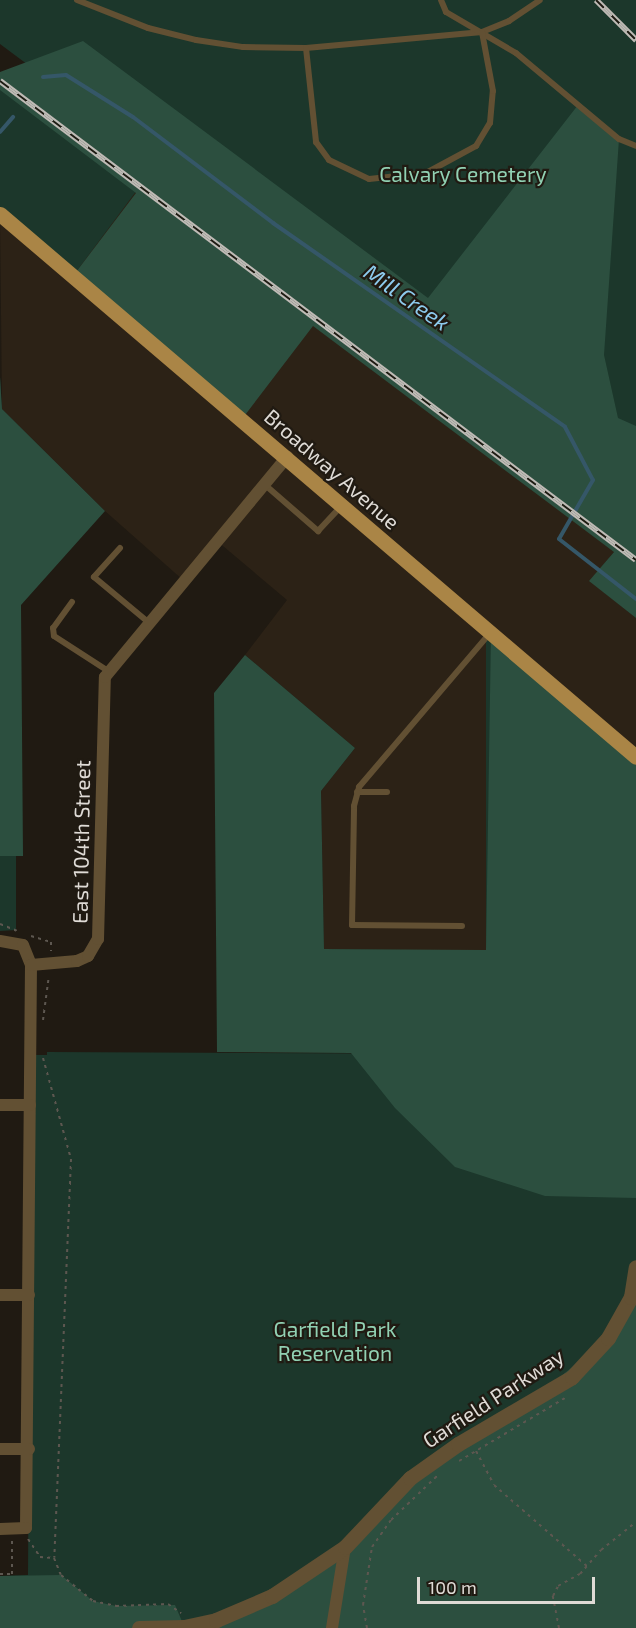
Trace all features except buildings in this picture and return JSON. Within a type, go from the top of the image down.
[{"type":"main road","name":"Broadway Avenue","points":[[0,214],[342,504],[636,758]]},
{"type":"street","name":"East 104th Street","points":[[31,964],[77,961],[88,956],[98,939],[102,695],[108,671],[287,458]]},
{"type":"street","points":[[0,941],[23,945],[31,964],[29,1449],[26,1528],[6,1530]]},
{"type":"street","points":[[0,1105],[30,1105]]},
{"type":"street","name":"Garfield Parkway","points":[[139,1628],[201,1627],[272,1596],[345,1547],[410,1478],[458,1444],[572,1377],[608,1338],[631,1297],[636,1268]]},
{"type":"street","points":[[0,1295],[29,1295]]},
{"type":"street","points":[[0,1449],[29,1449]]},
{"type":"street","points":[[332,1628],[345,1547]]},
{"type":"lane","points":[[77,0],[148,28],[196,40],[243,47],[306,48],[482,32],[509,21],[540,0]]},
{"type":"lane","points":[[441,0],[446,12],[516,53],[619,139],[636,146]]},
{"type":"lane","points":[[306,48],[316,142],[329,160],[369,179],[426,173],[476,146],[490,123],[493,91],[482,32]]},
{"type":"lane","points":[[264,484],[318,531],[342,504]]},
{"type":"lane","points":[[120,548],[94,577],[147,622]]},
{"type":"lane","points":[[72,602],[53,628],[54,636],[108,671]]},
{"type":"lane","points":[[462,926],[352,924],[354,806],[357,792],[490,632]]},
{"type":"lane","points":[[357,792],[387,792]]},
{"type":"path","points":[[43,1021],[49,974]]},
{"type":"path","points":[[42,1048],[71,1159],[54,1558],[61,1575],[93,1600],[116,1606],[168,1604],[182,1615]]},
{"type":"path","points":[[450,1466],[572,1393]]},
{"type":"path","points":[[476,1451],[494,1485],[588,1567]]},
{"type":"path","points":[[367,1628],[363,1605],[372,1547],[391,1520],[442,1473]]},
{"type":"path","points":[[560,1628],[553,1596],[558,1586],[588,1567],[600,1550],[636,1522]]},
{"type":"path","points":[[26,1528],[34,1551],[54,1558]]},
{"type":"path","points":[[0,1574],[12,1574],[6,1530]]},
{"type":"shaded area","points":[[140,186],[618,547],[590,581],[636,618],[636,757],[487,632],[486,951],[324,949],[321,791],[355,748],[245,655],[287,600],[217,541],[183,580],[105,511],[2,409],[0,214]]},
{"type":"green space","name":"Calvary Cemetery","points":[[0,0],[636,0],[636,518],[0,44]]},
{"type":"green space","points":[[83,41],[428,298],[578,105],[619,139],[604,355],[618,418],[636,426],[636,618],[589,581],[614,552],[313,326],[242,419],[73,276],[136,193],[0,90],[0,72]]},
{"type":"green space","points":[[0,81],[140,186],[73,276],[0,214]]},
{"type":"green space","points":[[0,376],[23,856],[16,856],[16,930],[0,931]]},
{"type":"green space","points":[[0,377],[2,409],[105,511],[21,605],[23,856],[0,856]]},
{"type":"green space","name":"Garfield Park Reservation","points":[[486,632],[636,760],[636,1628],[0,1628],[0,1576],[28,1575],[31,1055],[47,1055],[47,1052],[486,1054]]},
{"type":"green space","points":[[491,632],[636,757],[636,1198],[545,1196],[455,1167],[395,1108],[351,1053],[217,1052],[214,693],[245,655],[355,748],[321,791],[324,949],[486,950]]},
{"type":"green space","points":[[636,1267],[636,1628],[0,1628],[0,1576],[61,1575],[93,1601],[116,1606],[175,1605],[184,1626],[216,1620],[345,1547],[410,1478],[523,1407],[608,1338]]},
{"type":"waterway","name":"Mill Creek","points":[[43,77],[66,75],[133,117],[273,223],[565,427],[593,480],[559,539],[636,599]]},
{"type":"waterway","name":"Mill Creek","points":[[0,132],[13,117]]},
{"type":"railway","points":[[596,0],[636,40]]},
{"type":"railway","points":[[0,81],[636,560]]}]
